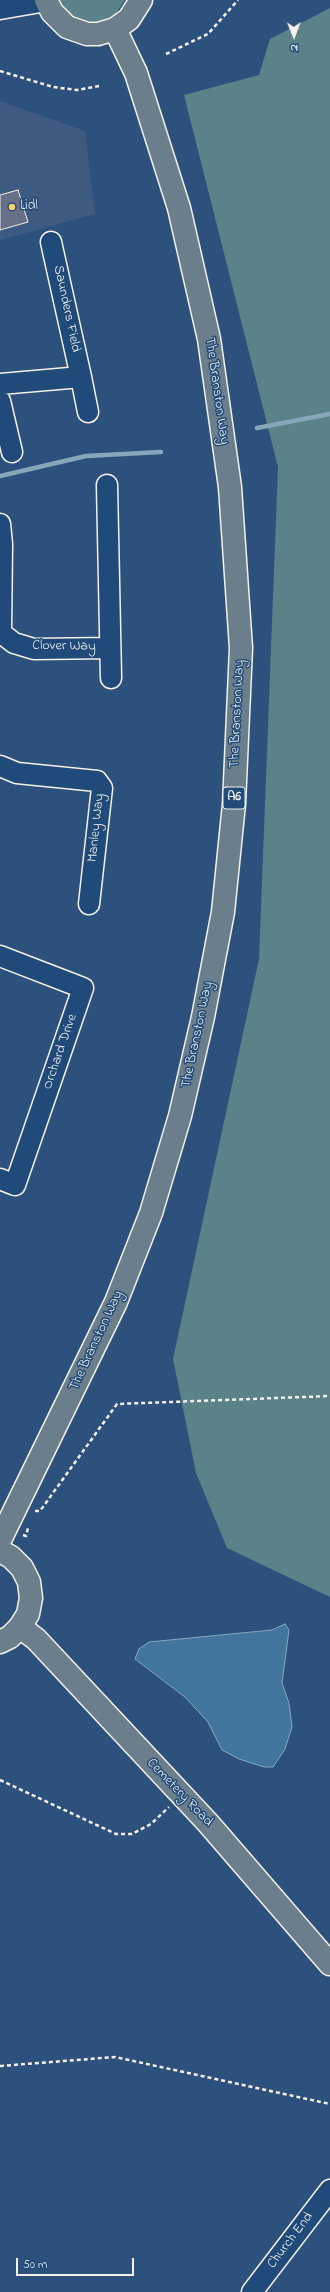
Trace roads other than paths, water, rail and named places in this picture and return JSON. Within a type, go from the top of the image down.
[{"type":"main road","points":[[46,0],[52,12],[60,22],[76,31],[98,34],[115,29],[129,19],[140,0]]},
{"type":"main road","name":"The Branston Way","points":[[1,1541],[116,1302],[151,1213],[180,1116],[203,1017],[223,912],[234,804],[241,648],[230,487],[209,338],[179,208],[136,73],[115,29]]},
{"type":"main road","points":[[0,1642],[10,1637],[20,1627],[28,1614],[31,1598],[29,1582],[22,1568],[11,1557],[1,1541]]},
{"type":"main road","name":"Cemetery Road","points":[[20,1627],[36,1639],[181,1796],[208,1823],[330,1964]]},
{"type":"street","points":[[0,9],[46,0]]},
{"type":"street","name":"Saunders Field","points":[[51,242],[88,412]]},
{"type":"street","points":[[0,384],[81,377]]},
{"type":"street","points":[[0,401],[12,452]]},
{"type":"street","points":[[107,486],[109,648],[111,678]]},
{"type":"street","points":[[0,524],[2,544],[1,632]]},
{"type":"street","name":"Clover Way","points":[[1,632],[14,643],[34,649],[109,648]]},
{"type":"street","name":"Manley Way","points":[[0,766],[17,773],[97,781],[102,788],[89,904]]},
{"type":"street","name":"Orchard Drive","points":[[0,956],[83,988],[15,1185],[0,1179]]},
{"type":"street","name":"Church End","points":[[252,2292],[327,2199]]},
{"type":"waterway","points":[[257,428],[330,414]]},
{"type":"waterway","points":[[0,476],[86,456],[161,452]]},
{"type":"place","name":"Lidl","points":[[12,207]]}]
